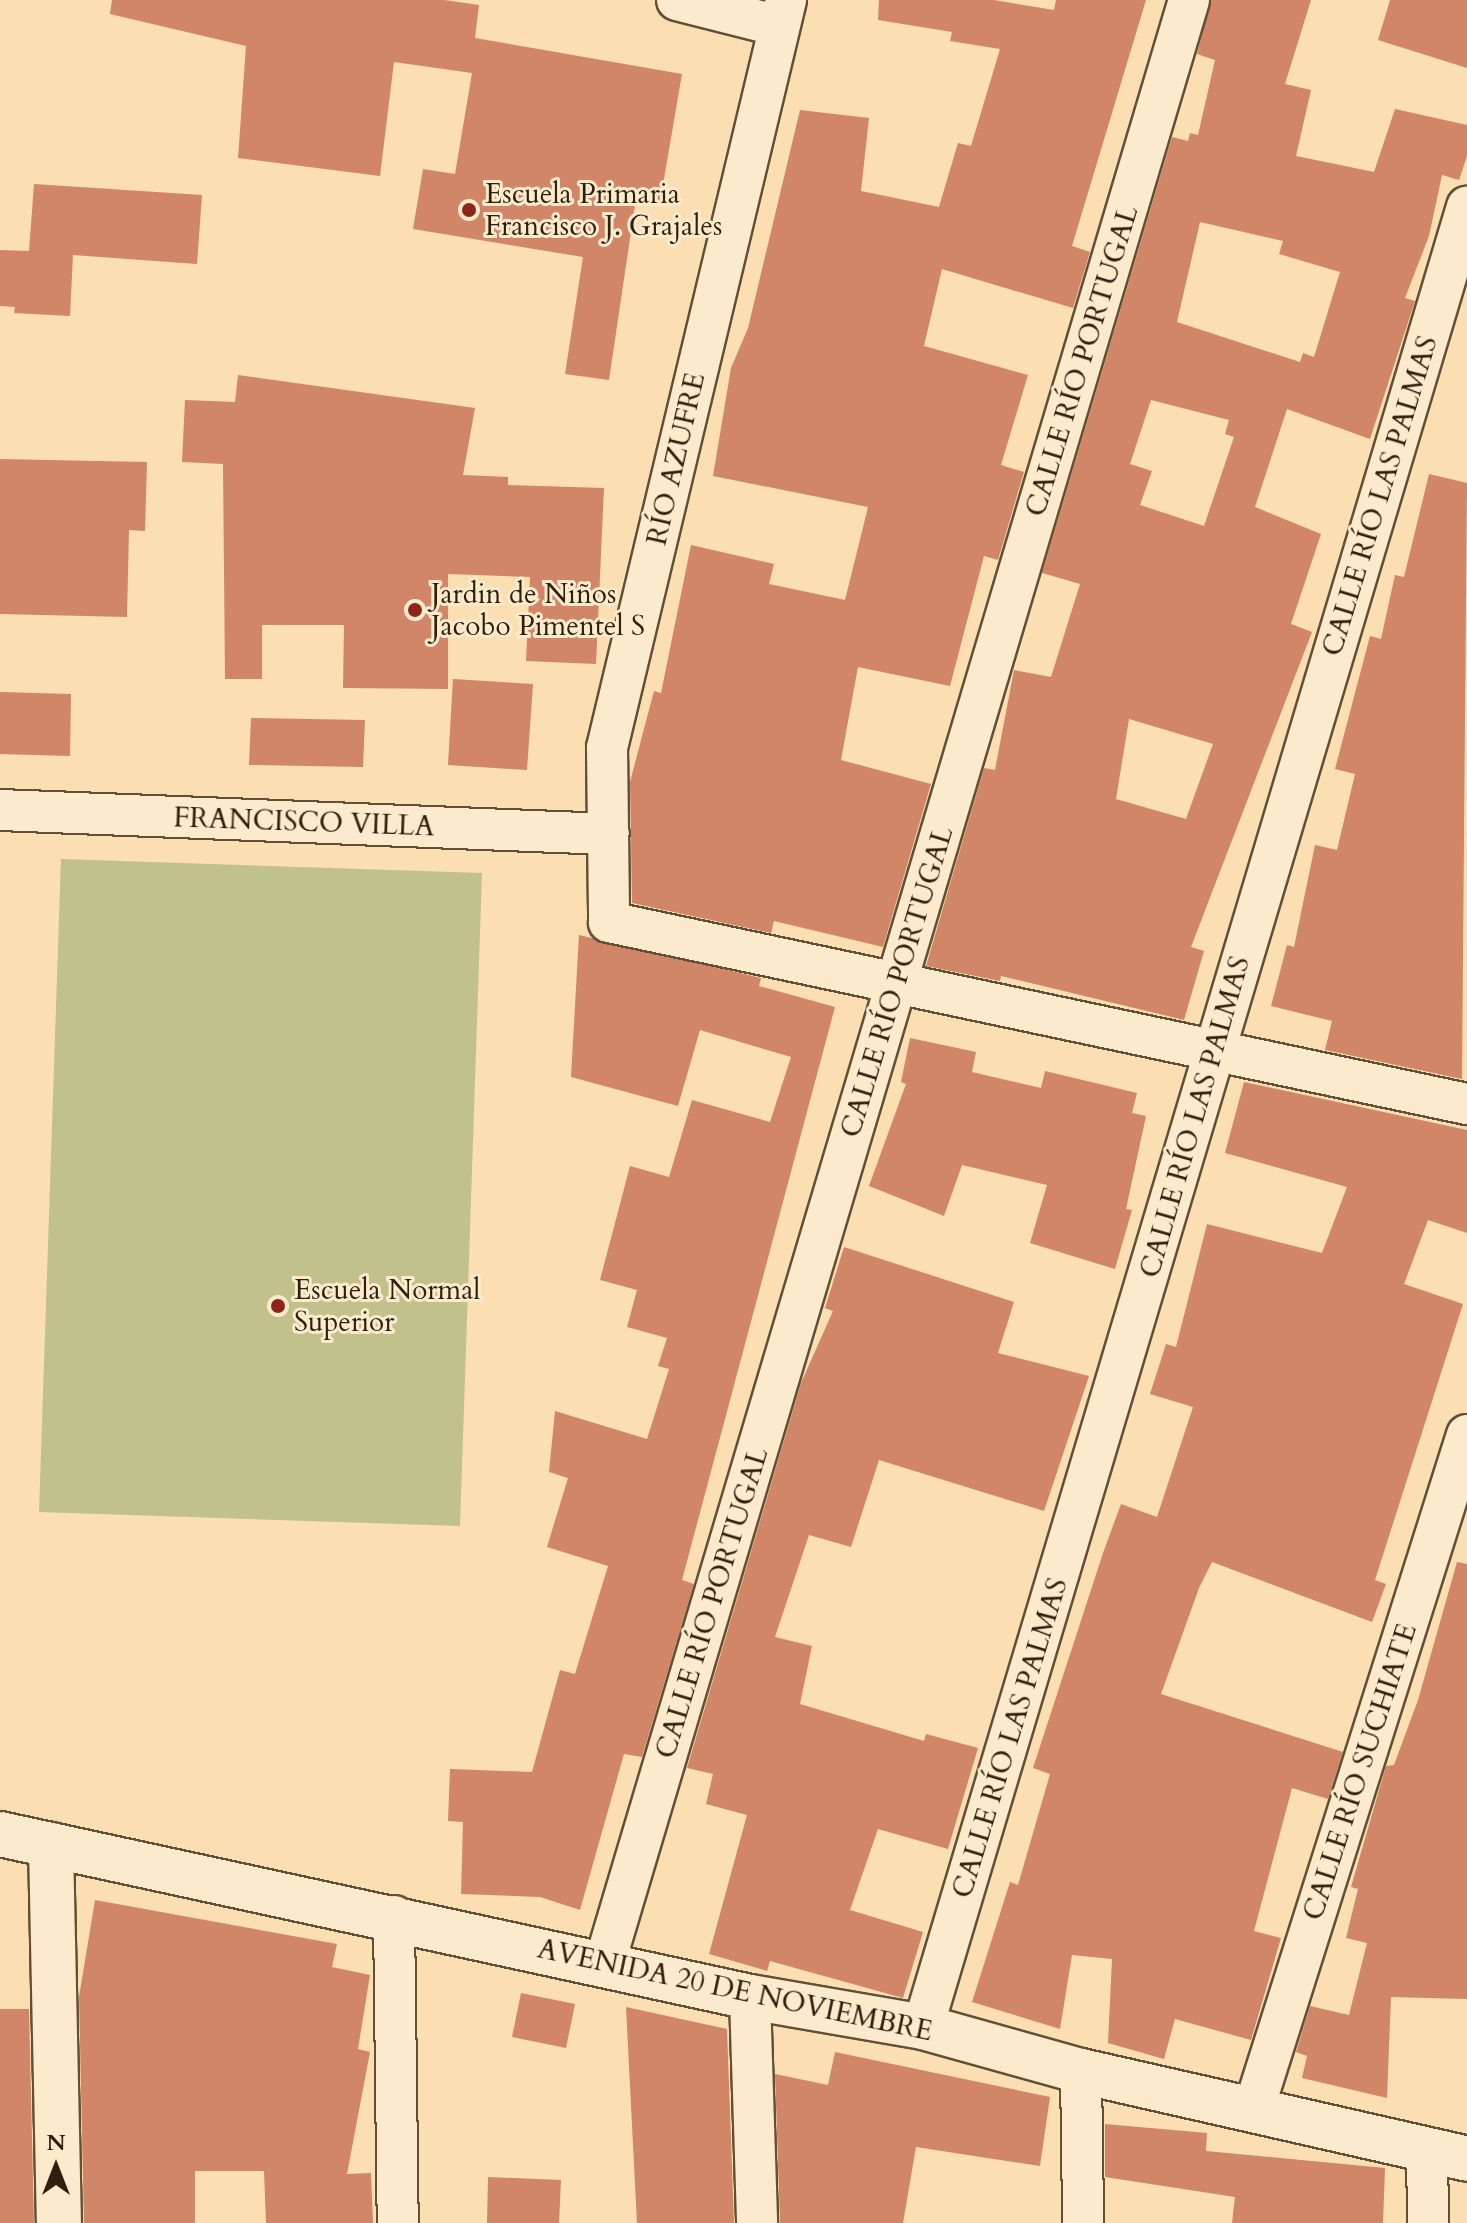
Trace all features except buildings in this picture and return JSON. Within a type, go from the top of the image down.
[{"type":"street","points":[[677,0],[783,13]]},
{"type":"street","name":"CALLE RÍO PORTUGAL","points":[[604,1965],[1189,0]]},
{"type":"street","name":"RÍO AZUFRE","points":[[783,13],[607,748],[609,922],[896,983]]},
{"type":"street","name":"CALLE RÍO LAS PALMAS","points":[[923,2027],[1467,207]]},
{"type":"street","name":"FRANCISCO VILLA","points":[[0,810],[609,834]]},
{"type":"street","points":[[896,983],[1467,1104]]},
{"type":"street","name":"CALLE RÍO SUCHIATE","points":[[1254,2108],[1467,1435]]},
{"type":"street","name":"AVENIDA 20 DE NOVIEMBRE","points":[[0,1834],[394,1916],[750,1997],[923,2027],[1081,2071],[1447,2154]]},
{"type":"street","points":[[51,1845],[59,2223]]},
{"type":"street","points":[[394,1916],[398,2223]]},
{"type":"street","points":[[750,1997],[757,2223]]},
{"type":"street","points":[[1081,2071],[1083,2223]]},
{"type":"street","points":[[1428,2223],[1447,2154]]},
{"type":"green space","points":[[61,859],[482,873],[460,1526],[39,1512]]},
{"type":"place","name":"Escuela Primaria Francisco J. Grajales","points":[[469,210]]},
{"type":"place","name":"Jardin de Niños Jacobo Pimentel S","points":[[415,610]]},
{"type":"place","name":"Escuela Normal Superior","points":[[278,1306]]}]
